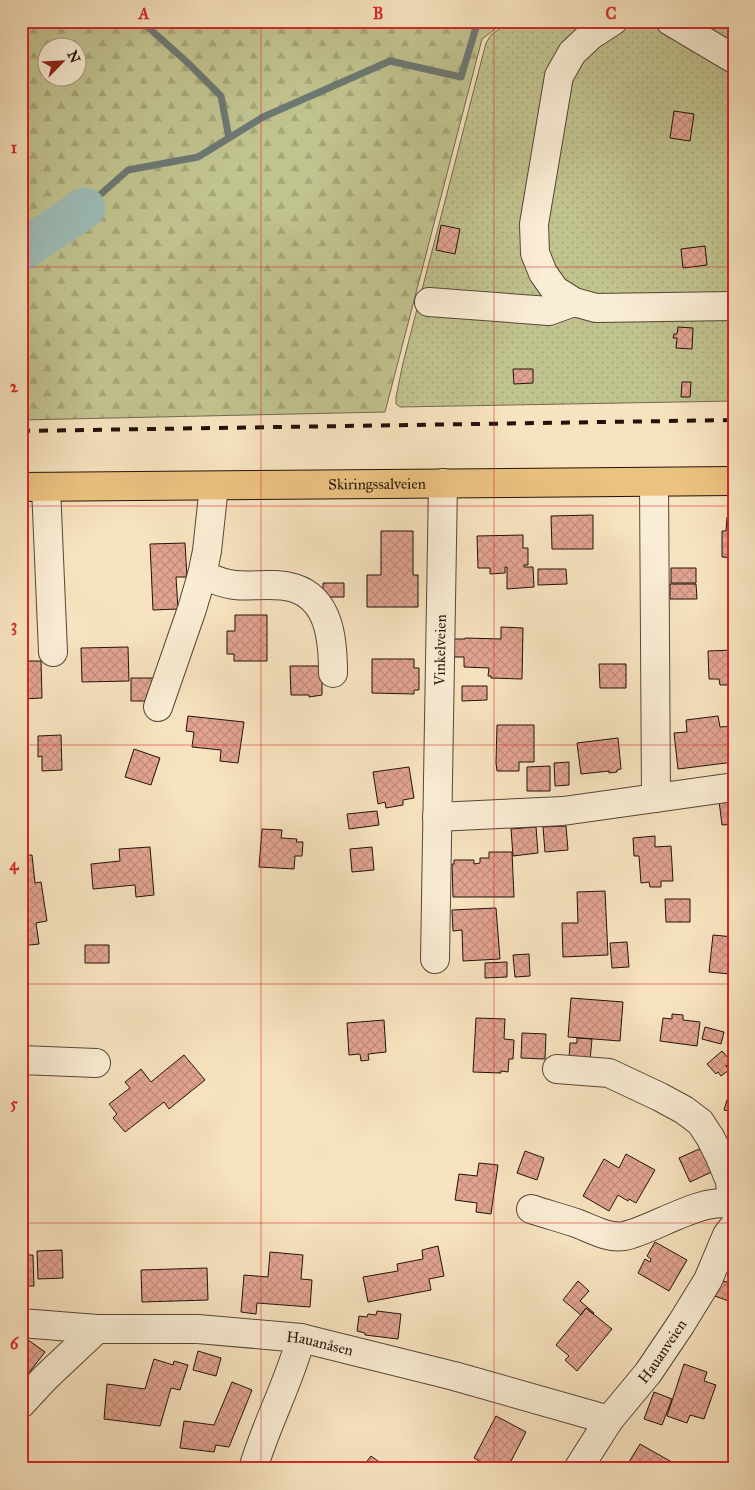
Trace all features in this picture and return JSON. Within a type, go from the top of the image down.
[{"type":"main road","name":"Skiringssalveien","points":[[34,487],[734,481]]},
{"type":"street","points":[[613,21],[590,36],[572,53],[559,76],[534,224],[536,253],[543,272],[555,290],[574,302],[596,308],[734,306]]},
{"type":"street","points":[[670,21],[734,59]]},
{"type":"street","points":[[429,302],[549,311],[574,302]]},
{"type":"street","points":[[654,482],[656,798]]},
{"type":"street","name":"Vinkelveien","points":[[435,959],[443,483]]},
{"type":"street","points":[[158,707],[202,575],[207,551],[214,486]]},
{"type":"street","points":[[34,487],[53,652]]},
{"type":"street","points":[[202,575],[234,585],[292,587],[311,597],[322,610],[328,624],[333,673]]},
{"type":"street","points":[[437,817],[563,811],[734,787]]},
{"type":"street","points":[[21,1060],[96,1063]]},
{"type":"street","points":[[558,1069],[609,1073],[660,1096],[700,1122],[710,1137],[730,1181],[733,1212]]},
{"type":"street","points":[[531,1209],[606,1234],[623,1236],[699,1207],[718,1203],[733,1212]]},
{"type":"street","name":"Hauanveien","points":[[578,1469],[609,1420],[648,1373],[708,1280],[727,1235],[733,1212]]},
{"type":"street","name":"Hauanåsen","points":[[21,1323],[97,1329],[198,1329],[301,1338],[454,1376],[609,1420]]},
{"type":"street","points":[[21,1404],[45,1378],[97,1329]]},
{"type":"street","points":[[253,1469],[258,1450],[294,1364],[301,1338]]},
{"type":"green space","points":[[21,21],[506,21],[482,39],[385,412],[21,420]]},
{"type":"green space","points":[[510,21],[734,21],[734,401],[400,407],[396,404],[403,363],[486,43],[491,35]]},
{"type":"building","points":[[724,21],[734,21],[734,28],[723,26]]},
{"type":"building","points":[[674,111],[694,114],[690,141],[670,138]]},
{"type":"building","points":[[441,225],[460,229],[455,254],[436,250]]},
{"type":"building","points":[[705,246],[707,265],[683,268],[681,249]]},
{"type":"building","points":[[678,327],[693,328],[692,349],[676,348],[677,338],[673,338],[674,334],[677,334]]},
{"type":"building","points":[[513,369],[533,369],[533,383],[514,384]]},
{"type":"building","points":[[682,382],[691,382],[690,397],[681,397]]},
{"type":"building","points":[[593,515],[593,549],[552,549],[551,516]]},
{"type":"building","points":[[727,517],[734,517],[734,558],[722,557],[722,531],[726,531]]},
{"type":"building","points":[[381,531],[413,531],[413,575],[418,575],[418,607],[367,607],[367,575],[381,575]]},
{"type":"building","points":[[523,535],[523,548],[528,548],[528,565],[524,565],[524,567],[533,567],[534,587],[507,589],[507,567],[505,567],[505,573],[490,574],[490,568],[478,568],[477,536]]},
{"type":"building","points":[[185,543],[187,577],[176,577],[178,609],[153,610],[150,544]]},
{"type":"building","points":[[671,568],[696,568],[696,583],[671,583]]},
{"type":"building","points":[[538,569],[566,569],[567,584],[538,585]]},
{"type":"building","points":[[323,583],[344,583],[344,597],[323,597]]},
{"type":"building","points":[[670,584],[696,584],[697,599],[670,599]]},
{"type":"building","points":[[235,615],[267,615],[267,661],[234,661],[234,654],[227,654],[227,631],[235,631]]},
{"type":"building","points":[[501,627],[523,628],[522,679],[491,678],[491,676],[488,676],[489,668],[464,667],[464,657],[454,657],[454,639],[501,639]]},
{"type":"building","points":[[128,647],[129,681],[82,682],[81,648]]},
{"type":"building","points":[[734,650],[734,685],[720,685],[719,679],[709,679],[708,651]]},
{"type":"building","points":[[372,659],[414,659],[414,668],[419,668],[419,690],[414,690],[414,694],[372,693]]},
{"type":"building","points":[[21,661],[41,661],[42,698],[21,699]]},
{"type":"building","points":[[599,664],[626,664],[626,688],[600,688]]},
{"type":"building","points":[[290,666],[322,666],[322,695],[309,697],[309,695],[291,695]]},
{"type":"building","points":[[131,678],[153,678],[145,701],[131,701]]},
{"type":"building","points":[[462,686],[487,686],[487,700],[462,701]]},
{"type":"building","points":[[188,716],[244,722],[238,763],[220,761],[221,750],[192,747],[194,732],[186,731]]},
{"type":"building","points":[[718,716],[720,727],[734,726],[734,762],[678,769],[674,733],[687,732],[686,720]]},
{"type":"building","points":[[497,725],[534,725],[534,762],[519,762],[519,771],[497,771]]},
{"type":"building","points":[[61,735],[62,770],[42,771],[42,756],[38,757],[38,736]]},
{"type":"building","points":[[618,738],[621,769],[617,770],[617,772],[609,773],[609,771],[581,774],[577,743]]},
{"type":"building","points":[[134,749],[160,758],[151,785],[125,777]]},
{"type":"building","points":[[569,762],[569,785],[555,786],[554,763]]},
{"type":"building","points":[[550,766],[550,791],[527,791],[527,767]]},
{"type":"building","points":[[409,767],[414,798],[403,800],[403,805],[386,808],[385,802],[378,804],[373,772]]},
{"type":"building","points":[[734,799],[734,824],[722,825],[719,801]]},
{"type":"building","points":[[377,811],[379,825],[349,829],[347,814]]},
{"type":"building","points":[[566,826],[568,850],[545,852],[543,827]]},
{"type":"building","points":[[536,827],[538,853],[513,856],[511,829]]},
{"type":"building","points":[[262,829],[282,830],[281,838],[297,839],[296,842],[303,842],[302,856],[295,856],[294,869],[259,867]]},
{"type":"building","points":[[655,836],[655,847],[671,846],[673,881],[661,881],[661,887],[650,887],[649,882],[641,883],[639,856],[634,856],[633,838]]},
{"type":"building","points":[[150,847],[154,895],[136,897],[135,885],[93,889],[91,864],[120,861],[119,849]]},
{"type":"building","points":[[372,847],[374,870],[352,872],[350,849]]},
{"type":"building","points":[[489,852],[512,852],[514,897],[453,897],[452,864],[454,864],[454,860],[474,860],[474,864],[480,863],[480,858],[489,858]]},
{"type":"building","points":[[32,855],[35,883],[41,882],[47,921],[36,923],[39,944],[21,946],[21,856]]},
{"type":"building","points":[[605,891],[608,955],[563,957],[562,923],[578,923],[577,892]]},
{"type":"building","points":[[665,899],[690,899],[690,922],[666,922]]},
{"type":"building","points":[[496,908],[500,959],[463,961],[462,930],[453,931],[452,910]]},
{"type":"building","points":[[713,935],[734,937],[734,965],[731,965],[730,974],[709,972]]},
{"type":"building","points":[[627,942],[629,967],[612,968],[610,943]]},
{"type":"building","points":[[85,945],[109,945],[109,963],[85,963]]},
{"type":"building","points":[[529,954],[530,976],[515,977],[513,955]]},
{"type":"building","points":[[507,962],[507,977],[485,978],[485,963]]},
{"type":"building","points":[[571,998],[623,1002],[620,1041],[568,1037]]},
{"type":"building","points":[[672,1014],[683,1015],[683,1020],[700,1022],[697,1046],[660,1041],[663,1018],[672,1019]]},
{"type":"building","points":[[476,1018],[505,1019],[504,1039],[514,1040],[513,1059],[509,1059],[508,1072],[473,1072]]},
{"type":"building","points":[[384,1020],[386,1052],[368,1054],[369,1060],[361,1061],[360,1054],[349,1055],[347,1023]]},
{"type":"building","points":[[705,1027],[724,1032],[721,1044],[702,1039]]},
{"type":"building","points":[[522,1033],[546,1034],[545,1059],[521,1058]]},
{"type":"building","points":[[577,1038],[592,1039],[590,1060],[569,1059],[570,1043],[577,1043]]},
{"type":"building","points":[[722,1051],[731,1061],[726,1066],[729,1070],[721,1076],[718,1072],[716,1074],[707,1064]]},
{"type":"building","points":[[184,1055],[205,1080],[169,1109],[164,1102],[125,1132],[113,1118],[117,1114],[109,1104],[130,1088],[125,1082],[141,1069],[151,1082]]},
{"type":"building","points":[[728,1097],[734,1099],[734,1112],[724,1110]]},
{"type":"building","points":[[706,1146],[716,1170],[690,1182],[679,1158]]},
{"type":"building","points":[[525,1151],[544,1158],[537,1180],[517,1173]]},
{"type":"building","points":[[626,1154],[655,1170],[636,1203],[618,1195],[609,1211],[583,1196],[604,1159],[619,1168]]},
{"type":"building","points":[[479,1163],[498,1165],[491,1214],[476,1212],[477,1203],[455,1200],[459,1174],[477,1176]]},
{"type":"building","points":[[655,1242],[687,1260],[669,1291],[638,1273],[645,1259],[650,1262],[651,1259],[647,1256]]},
{"type":"building","points":[[438,1246],[444,1276],[429,1279],[431,1290],[368,1302],[363,1277],[398,1271],[397,1264],[423,1259],[422,1250]]},
{"type":"building","points":[[62,1250],[63,1278],[38,1279],[37,1251]]},
{"type":"building","points":[[270,1252],[303,1255],[301,1279],[312,1280],[310,1307],[257,1303],[256,1314],[241,1312],[244,1275],[268,1277]]},
{"type":"building","points":[[21,1255],[33,1255],[34,1286],[21,1286]]},
{"type":"building","points":[[734,1267],[734,1283],[728,1281]]},
{"type":"building","points":[[207,1268],[208,1300],[142,1302],[141,1270]]},
{"type":"building","points":[[721,1280],[734,1285],[734,1303],[715,1296]]},
{"type":"building","points":[[578,1281],[589,1291],[580,1301],[593,1314],[586,1308],[581,1315],[563,1300]]},
{"type":"building","points":[[586,1308],[612,1329],[577,1371],[565,1360],[569,1356],[556,1345]]},
{"type":"building","points":[[377,1311],[401,1314],[398,1339],[365,1335],[365,1333],[357,1331],[359,1316],[376,1315]]},
{"type":"building","points":[[24,1337],[45,1352],[28,1374],[21,1369],[21,1341]]},
{"type":"building","points":[[734,1338],[734,1358],[728,1356]]},
{"type":"building","points":[[198,1351],[221,1358],[216,1376],[193,1370]]},
{"type":"building","points":[[154,1359],[173,1365],[174,1361],[188,1365],[180,1390],[171,1388],[160,1426],[104,1419],[107,1384],[145,1389]]},
{"type":"building","points":[[684,1364],[707,1372],[704,1381],[716,1385],[704,1419],[690,1415],[687,1423],[667,1416]]},
{"type":"building","points":[[232,1382],[252,1390],[229,1447],[216,1445],[214,1452],[180,1448],[184,1421],[214,1425]]},
{"type":"building","points":[[654,1392],[672,1399],[662,1425],[644,1419]]},
{"type":"building","points":[[496,1416],[526,1432],[507,1469],[483,1469],[485,1464],[474,1458]]},
{"type":"building","points":[[640,1444],[677,1465],[675,1469],[640,1469],[629,1462]]},
{"type":"building","points":[[371,1456],[389,1469],[361,1469]]},
{"type":"building","points":[[406,1461],[416,1469],[400,1469]]},
{"type":"building","points":[[629,1462],[640,1469],[626,1469]]},
{"type":"waterway","points":[[141,21],[188,63],[221,96],[229,138]]},
{"type":"waterway","points":[[85,208],[128,170],[198,157],[263,117],[390,61],[461,77],[478,21]]},
{"type":"waterway","points":[[21,251],[85,208]]},
{"type":"railway","points":[[21,431],[734,420]]}]
